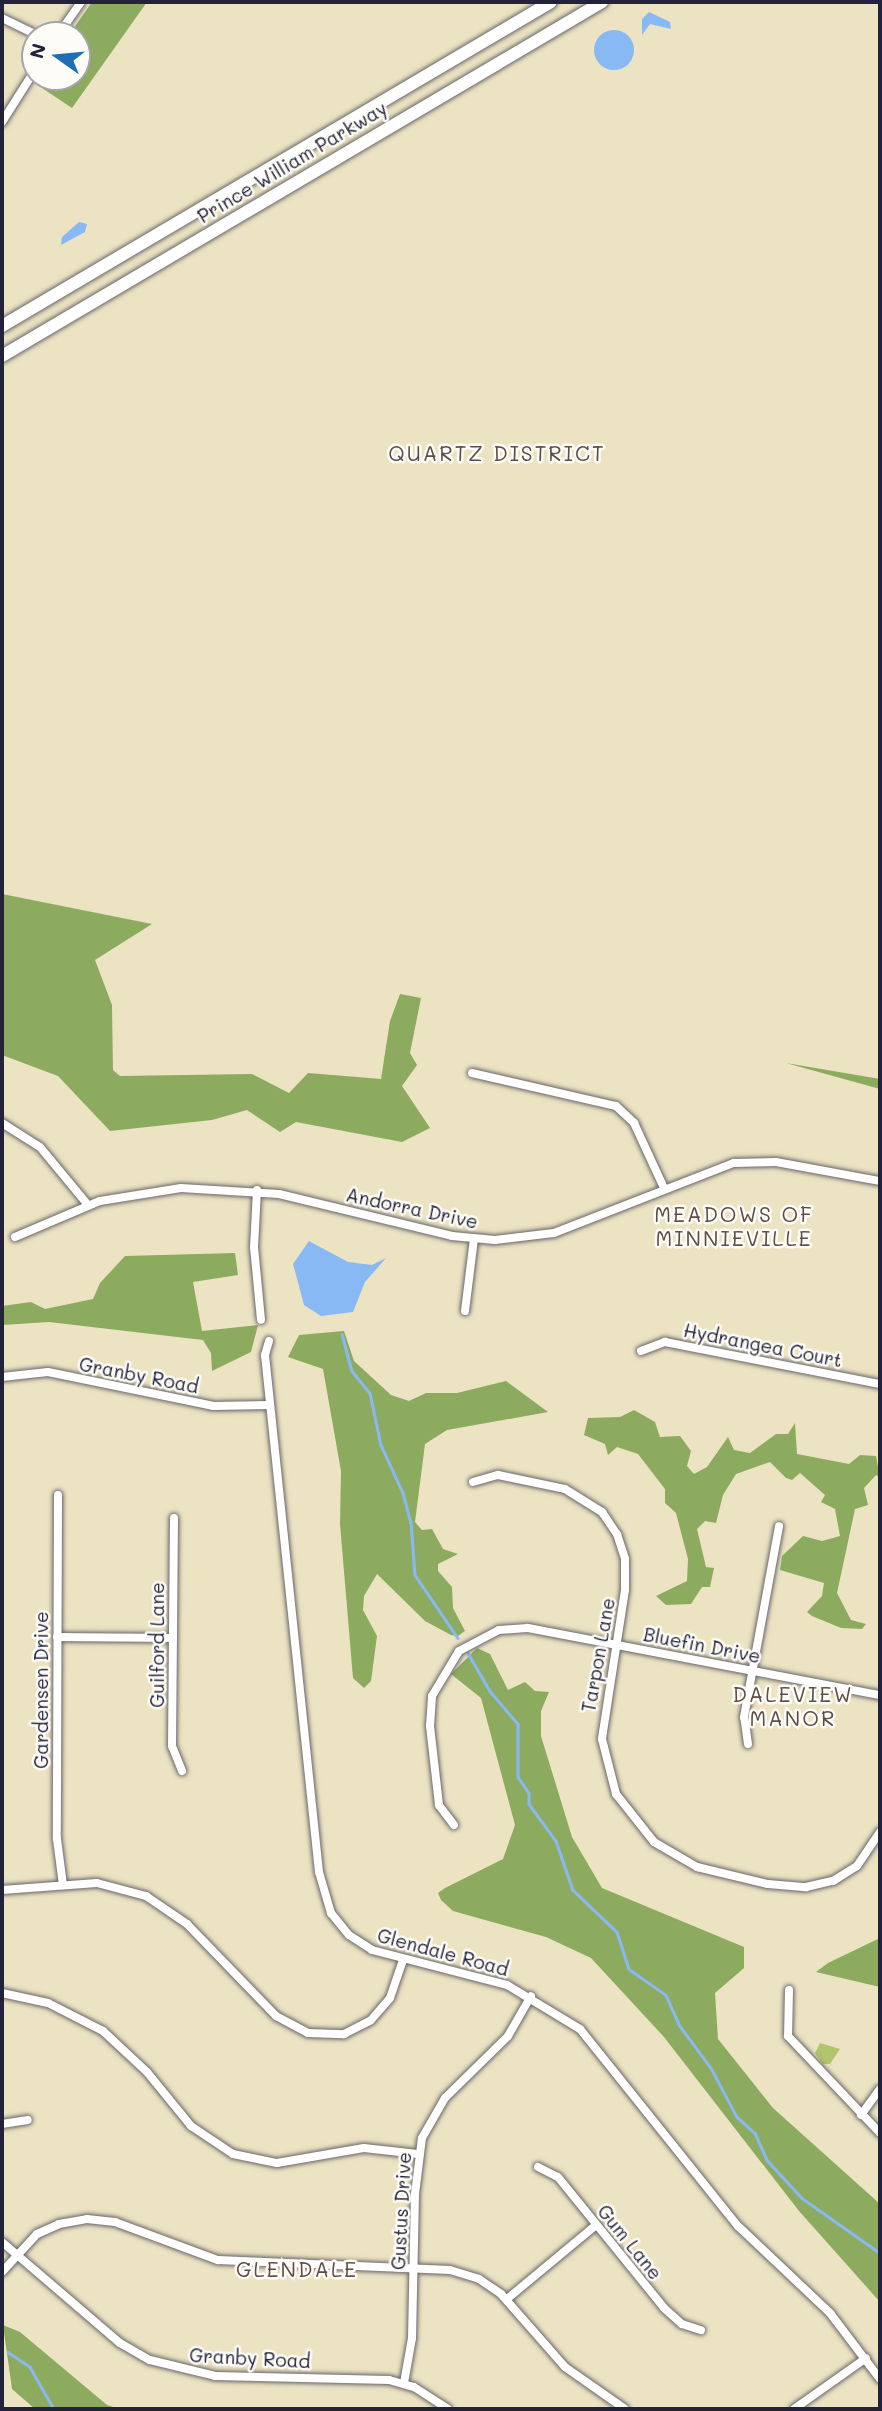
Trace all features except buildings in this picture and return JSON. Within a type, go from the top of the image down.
[{"type":"highway","name":"Prince William Parkway","points":[[2,326],[551,2]]},
{"type":"highway","name":"Prince William Parkway","points":[[2,356],[602,2]]},
{"type":"street","points":[[68,21],[81,2]]},
{"type":"street","points":[[2,18],[21,27]]},
{"type":"street","points":[[2,122],[6,106],[21,87]]},
{"type":"street","points":[[472,1073],[616,1106],[634,1123],[664,1188]]},
{"type":"street","points":[[2,1123],[40,1147],[88,1205]]},
{"type":"street","name":"Andorra Drive","points":[[15,1237],[88,1205],[181,1188],[257,1190],[474,1239],[520,1240],[554,1233],[702,1172],[750,1161],[880,1181]]},
{"type":"street","points":[[257,1190],[254,1247],[261,1320]]},
{"type":"street","points":[[465,1311],[474,1239]]},
{"type":"street","name":"Glendale Road","points":[[269,1341],[265,1355],[321,1891],[331,1913],[349,1935],[372,1951],[403,1961],[486,1978],[531,1996],[565,2017],[594,2042],[738,2226],[830,2313],[880,2379]]},
{"type":"street","name":"Hydrangea Court","points":[[641,1351],[665,1342],[880,1384]]},
{"type":"street","name":"Granby Road","points":[[2,1377],[48,1372],[212,1406],[270,1405]]},
{"type":"street","name":"Tarpon Lane","points":[[473,1482],[498,1475],[555,1487],[578,1495],[602,1512],[617,1534],[625,1559],[625,1590],[601,1727],[606,1766],[621,1804],[668,1852],[728,1876],[806,1887],[833,1881],[857,1866],[880,1832]]},
{"type":"street","name":"Gardensen Drive","points":[[58,1495],[57,1839],[63,1885]]},
{"type":"street","name":"Guilford Lane","points":[[174,1518],[172,1746],[182,1771]]},
{"type":"street","points":[[748,1744],[744,1717],[779,1526]]},
{"type":"street","name":"Bluefin Drive","points":[[454,1825],[439,1805],[429,1718],[435,1688],[455,1656],[479,1637],[515,1628],[615,1644],[880,1695]]},
{"type":"street","points":[[57,1637],[173,1638]]},
{"type":"street","points":[[2,1890],[63,1885],[113,1885],[155,1901],[187,1924],[276,2016],[308,2033],[344,2034],[371,2020],[390,1998],[403,1961]]},
{"type":"street","points":[[789,1990],[787,2034],[880,2133]]},
{"type":"street","points":[[2,1993],[48,2003],[103,2031],[147,2072],[191,2126],[233,2154],[277,2163],[364,2148],[418,2154]]},
{"type":"street","name":"Gustus Drive","points":[[404,2383],[412,2338],[418,2154],[435,2111],[508,2036],[531,1996]]},
{"type":"street","points":[[861,2115],[880,2089]]},
{"type":"street","points":[[2,2124],[28,2120]]},
{"type":"street","name":"Gum Lane","points":[[538,2167],[558,2177],[664,2308],[682,2324],[701,2330]]},
{"type":"street","points":[[2,2272],[15,2254],[48,2228],[88,2219],[114,2222],[218,2260],[413,2268],[465,2274],[507,2299],[565,2367],[625,2409]]},
{"type":"street","points":[[507,2299],[543,2265],[596,2225]]},
{"type":"street","name":"Granby Road","points":[[2,2242],[120,2343],[171,2367],[215,2375],[404,2383],[448,2409]]},
{"type":"street","points":[[794,2409],[866,2358]]},
{"type":"green space","points":[[92,2],[147,2],[91,81],[91,21],[79,21]]},
{"type":"green space","points":[[46,91],[84,91],[72,108]]},
{"type":"green space","points":[[2,894],[152,924],[95,960],[112,1005],[113,1070],[120,1076],[252,1074],[289,1093],[308,1073],[381,1079],[390,1021],[400,994],[421,998],[410,1053],[417,1065],[402,1086],[430,1128],[402,1142],[296,1122],[280,1132],[247,1110],[212,1120],[110,1131],[58,1076],[2,1055]]},
{"type":"green space","points":[[786,1063],[880,1079],[880,1089]]},
{"type":"green space","points":[[235,1253],[238,1275],[193,1282],[202,1331],[258,1325],[251,1352],[212,1371],[211,1353],[203,1340],[49,1322],[2,1325],[2,1306],[31,1302],[45,1309],[93,1299],[100,1283],[125,1256]]},
{"type":"green space","points":[[344,1331],[354,1361],[391,1395],[409,1401],[426,1393],[457,1393],[506,1381],[548,1412],[447,1430],[425,1444],[415,1522],[422,1530],[432,1529],[443,1549],[458,1554],[438,1564],[438,1571],[452,1587],[453,1608],[465,1631],[458,1636],[451,1635],[425,1621],[377,1574],[364,1596],[363,1610],[377,1636],[371,1681],[364,1688],[353,1678],[340,1524],[341,1471],[323,1369],[288,1357],[299,1335]]},
{"type":"green space","points":[[634,1410],[655,1422],[660,1437],[680,1436],[691,1451],[687,1466],[694,1474],[707,1467],[728,1437],[734,1450],[750,1453],[776,1434],[788,1434],[795,1423],[797,1454],[849,1464],[860,1455],[876,1456],[880,1478],[876,1475],[864,1488],[868,1505],[855,1509],[837,1593],[851,1620],[866,1624],[862,1629],[841,1628],[812,1616],[807,1612],[822,1596],[824,1583],[780,1570],[782,1556],[803,1536],[822,1541],[840,1536],[835,1509],[821,1502],[825,1495],[800,1473],[792,1480],[786,1478],[770,1462],[736,1474],[723,1495],[716,1523],[705,1521],[697,1529],[706,1567],[714,1568],[710,1587],[702,1587],[691,1604],[666,1605],[656,1596],[687,1581],[688,1559],[676,1513],[665,1503],[665,1489],[638,1454],[617,1447],[608,1455],[605,1444],[584,1435],[588,1418],[620,1417]]},
{"type":"green space","points":[[477,1648],[490,1654],[508,1690],[525,1682],[535,1691],[549,1692],[541,1711],[541,1736],[572,1837],[602,1888],[744,1947],[744,1968],[715,1993],[718,2039],[773,2108],[880,2204],[880,2302],[799,2211],[664,2037],[591,1958],[546,1937],[453,1911],[441,1900],[438,1893],[445,1888],[503,1859],[515,1825],[481,1698],[451,1674]]},
{"type":"green space","points":[[880,1938],[880,1987],[816,1972],[828,1963]]},
{"type":"green space","points":[[820,2043],[840,2049],[830,2064],[823,2064],[815,2053]]},
{"type":"green space","points":[[3,2325],[20,2332],[107,2405],[119,2409],[35,2409],[12,2389]]},
{"type":"water","points":[[649,12],[670,22],[671,29],[650,24],[642,35],[642,19]]},
{"type":"water","points":[[614,30],[622,31],[628,36],[633,42],[633,58],[628,64],[622,69],[614,70],[606,69],[600,64],[595,58],[594,50],[595,42],[600,36],[606,31]]},
{"type":"water","points":[[79,222],[87,224],[85,232],[61,245],[62,237]]},
{"type":"water","points":[[309,1241],[348,1262],[372,1265],[386,1258],[365,1282],[353,1312],[321,1316],[304,1305],[293,1264]]},
{"type":"waterway","points":[[342,1334],[352,1371],[370,1393],[381,1445],[403,1493],[411,1522],[415,1575],[458,1638]]},
{"type":"waterway","points":[[468,1653],[490,1691],[518,1724],[518,1777],[529,1793],[529,1804],[556,1841],[573,1890],[617,1932],[629,1969],[666,1995],[680,2026],[711,2068],[737,2117],[755,2133],[767,2160],[802,2198],[880,2253]]},
{"type":"waterway","points":[[8,2352],[30,2367],[54,2409]]},
{"type":"district","name":"QUARTZ DISTRICT","points":[[497,453]]},
{"type":"district","name":"MEADOWS OF MINNIEVILLE","points":[[734,1226]]},
{"type":"district","name":"DALEVIEW MANOR","points":[[793,1706]]},
{"type":"district","name":"GLENDALE","points":[[297,2269]]}]
